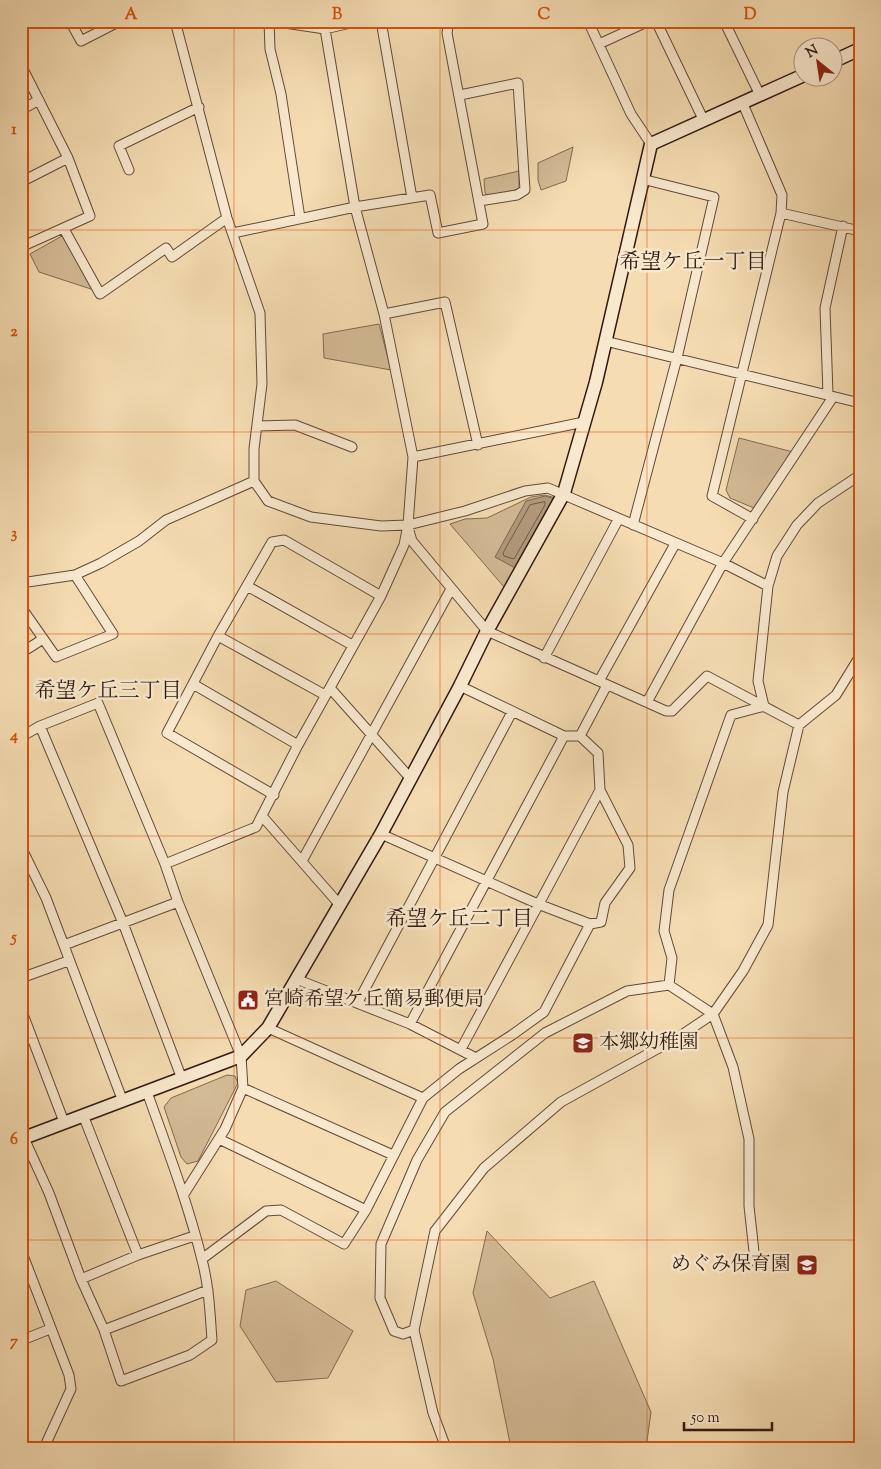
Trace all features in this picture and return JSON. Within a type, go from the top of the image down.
[{"type":"street","points":[[70,21],[81,41],[120,21]]},
{"type":"street","points":[[175,21],[199,107],[226,218],[233,233],[261,321],[262,384],[254,449],[254,482],[268,501],[311,517],[381,526],[408,525],[465,511],[524,492],[548,488],[618,520],[724,564],[768,586]]},
{"type":"street","points":[[300,218],[281,94],[270,49],[270,21],[325,28],[359,21]]},
{"type":"street","points":[[381,21],[412,198]]},
{"type":"street","points":[[233,233],[355,207],[430,195],[438,233],[483,224],[447,33],[449,21]]},
{"type":"street","points":[[147,1092],[184,1194],[194,1236],[202,1259],[208,1290],[212,1340],[190,1355],[121,1381],[104,1330],[81,1279],[49,1193],[22,1138],[241,1056],[268,1028],[380,834],[460,686],[487,631],[564,494],[584,422],[651,144],[632,114],[588,21]]},
{"type":"street","points":[[599,44],[649,21]]},
{"type":"street","points":[[656,21],[704,120]]},
{"type":"street","points":[[724,21],[760,95]]},
{"type":"street","points":[[165,864],[256,827],[352,645],[381,596],[404,545],[408,525],[413,457],[384,314],[355,207],[325,28]]},
{"type":"street","points":[[844,56],[860,49]]},
{"type":"street","points":[[21,65],[68,158],[90,216],[21,247]]},
{"type":"street","points":[[651,144],[794,80]]},
{"type":"street","points":[[460,95],[518,83],[526,190],[517,195],[479,200]]},
{"type":"street","points":[[21,110],[39,100]]},
{"type":"street","points":[[743,104],[782,195],[781,213],[712,496],[753,519]]},
{"type":"street","points":[[129,170],[119,146],[199,107]]},
{"type":"street","points":[[21,182],[68,158]]},
{"type":"street","points":[[633,525],[677,358],[714,197],[642,179]]},
{"type":"street","points":[[781,213],[860,231]]},
{"type":"street","points":[[64,229],[100,294],[166,248],[172,257],[226,218]]},
{"type":"street","points":[[647,702],[724,564],[830,395],[825,308],[844,226]]},
{"type":"street","points":[[384,314],[445,302],[478,445]]},
{"type":"street","points":[[604,341],[860,403]]},
{"type":"street","points":[[413,457],[584,422]]},
{"type":"street","points":[[258,426],[295,425],[352,447]]},
{"type":"street","points":[[764,706],[758,681],[768,586],[777,556],[797,525],[818,504],[860,475]]},
{"type":"street","points":[[21,583],[75,575],[101,563],[139,541],[166,520],[254,482]]},
{"type":"street","points":[[544,658],[618,520]]},
{"type":"street","points":[[408,525],[412,541],[487,631],[544,658],[672,712],[707,676],[799,725]]},
{"type":"street","points":[[274,796],[168,733],[218,636],[272,542],[284,540],[381,596]]},
{"type":"street","points":[[580,736],[603,683],[675,544]]},
{"type":"street","points":[[21,608],[56,657],[113,634],[75,575]]},
{"type":"street","points":[[246,586],[352,645]]},
{"type":"street","points":[[302,861],[451,590]]},
{"type":"street","points":[[218,636],[328,691],[372,733],[411,778]]},
{"type":"street","points":[[21,653],[43,638]]},
{"type":"street","points":[[446,1448],[429,1397],[414,1330],[435,1231],[484,1168],[561,1102],[677,1038],[712,1014],[747,964],[768,925],[783,792],[799,725],[836,695],[860,656]]},
{"type":"street","points":[[193,684],[298,745]]},
{"type":"street","points":[[380,834],[538,904],[590,924],[601,922],[605,903],[631,865],[628,846],[600,790],[598,753],[580,736],[564,736],[460,686]]},
{"type":"street","points":[[21,737],[40,726],[98,703],[165,864],[178,902],[241,1056],[243,1088],[219,1139],[184,1194]]},
{"type":"street","points":[[669,985],[672,958],[664,932],[669,890],[731,715],[764,706]]},
{"type":"street","points":[[358,1002],[512,712]]},
{"type":"street","points":[[40,726],[123,923],[182,1079]]},
{"type":"street","points":[[410,1024],[564,736]]},
{"type":"street","points":[[461,1049],[600,790]]},
{"type":"street","points":[[262,816],[339,904]]},
{"type":"street","points":[[21,847],[46,898],[68,961],[122,1099]]},
{"type":"street","points":[[64,945],[178,902]]},
{"type":"street","points":[[202,1259],[266,1211],[280,1210],[344,1244],[366,1210],[423,1098],[476,1058],[544,1012],[590,924]]},
{"type":"street","points":[[21,978],[68,961]]},
{"type":"street","points":[[296,979],[410,1024],[476,1058]]},
{"type":"street","points":[[414,1330],[403,1334],[394,1331],[380,1298],[381,1244],[418,1160],[445,1112],[545,1033],[627,991],[669,985],[712,1014],[733,1067],[749,1139],[749,1206],[755,1261]]},
{"type":"street","points":[[21,1010],[64,1122]]},
{"type":"street","points":[[268,1028],[423,1098]]},
{"type":"street","points":[[243,1088],[393,1155]]},
{"type":"street","points":[[83,1115],[138,1255]]},
{"type":"street","points":[[219,1139],[366,1210]]},
{"type":"street","points":[[81,1279],[138,1255],[194,1236]]},
{"type":"street","points":[[21,1250],[69,1375],[70,1389],[44,1448]]},
{"type":"street","points":[[104,1330],[208,1290]]},
{"type":"street","points":[[21,1348],[23,1339],[50,1329]]},
{"type":"shaded area","points":[[573,147],[566,181],[541,190],[538,180],[538,163]]},
{"type":"shaded area","points":[[519,171],[519,189],[488,196],[485,193],[484,179]]},
{"type":"shaded area","points":[[62,236],[68,237],[97,291],[39,272],[30,254]]},
{"type":"shaded area","points":[[379,324],[391,370],[324,358],[323,334]]},
{"type":"shaded area","points":[[739,438],[797,453],[754,508],[730,498],[726,490]]},
{"type":"shaded area","points":[[545,495],[556,498],[504,587],[450,524],[465,519],[487,518],[531,497]]},
{"type":"shaded area","points":[[227,1075],[235,1076],[238,1083],[198,1161],[187,1164],[181,1157],[164,1107],[171,1098]]},
{"type":"shaded area","points":[[487,1231],[550,1298],[594,1281],[651,1412],[646,1448],[511,1448],[493,1359],[473,1293]]},
{"type":"shaded area","points":[[276,1281],[353,1331],[328,1378],[276,1382],[240,1326],[246,1290]]},
{"type":"water","points":[[545,496],[555,499],[515,568],[495,557],[526,501]]},
{"type":"place","name":"宮崎希望ケ丘簡易郵便局","points":[[248,1000]]},
{"type":"place","name":"本郷幼稚園","points":[[583,1043]]},
{"type":"place","name":"めぐみ保育園","points":[[807,1265]]},
{"type":"district","name":"希望ケ丘一丁目","points":[[693,263]]},
{"type":"district","name":"希望ケ丘三丁目","points":[[108,692]]},
{"type":"district","name":"希望ケ丘二丁目","points":[[459,920]]}]
